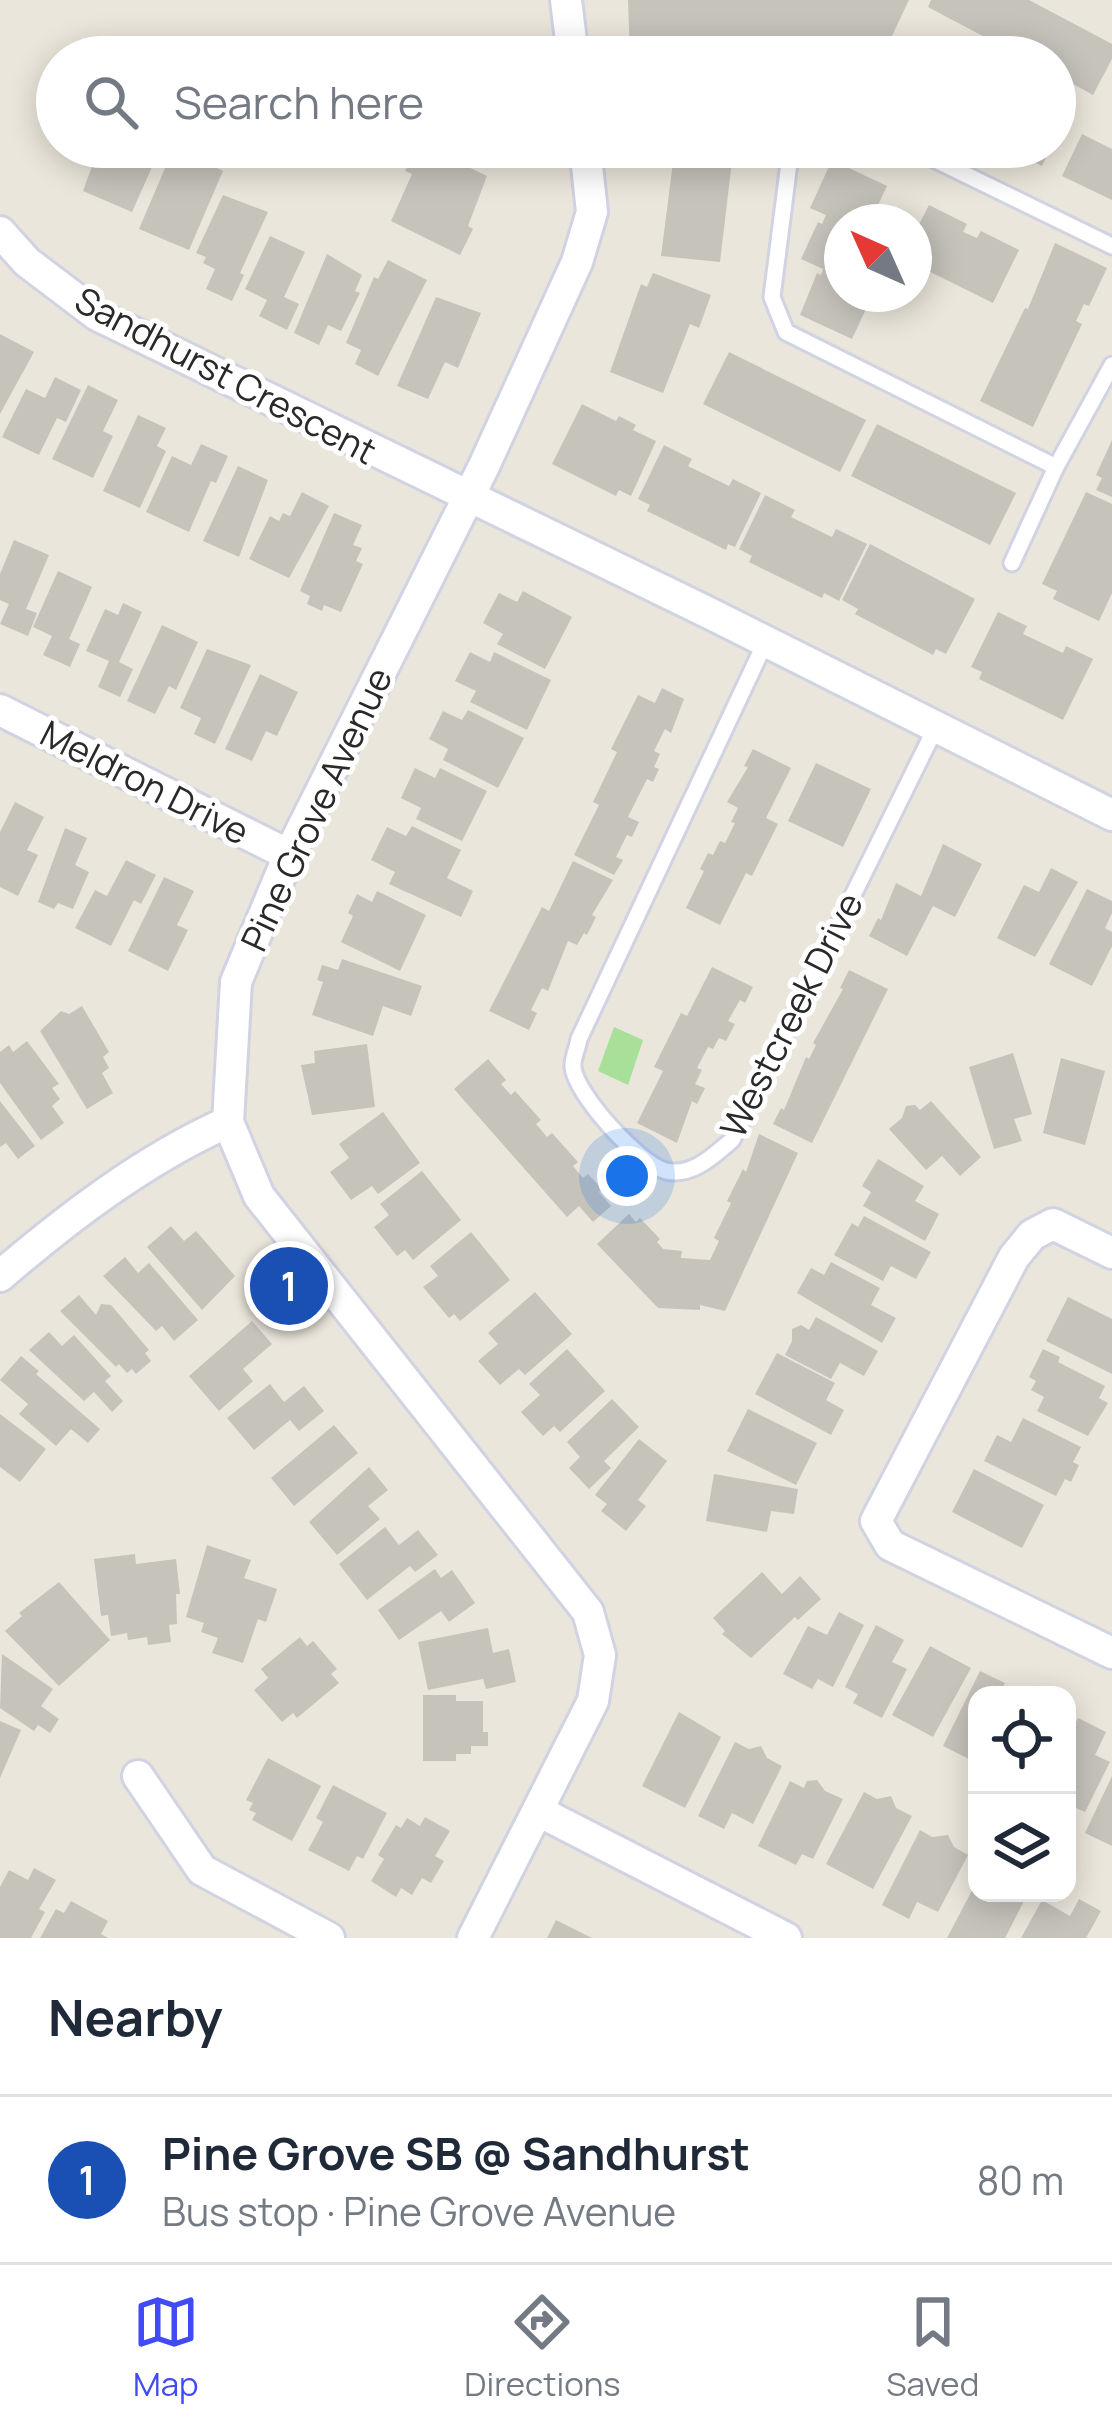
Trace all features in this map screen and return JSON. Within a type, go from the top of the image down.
[{"type":"street","points":[[566,0],[570,36]]},
{"type":"street","name":"Pine Grove Avenue","points":[[473,1938],[593,1701],[600,1655],[588,1612],[260,1196],[228,1122],[236,982],[289,855],[577,262],[592,212],[587,168]]},
{"type":"street","name":"Sandhurst Crescent","points":[[0,232],[27,262],[97,315],[466,497]]},
{"type":"street","points":[[466,497],[1112,815]]},
{"type":"street","name":"Meldron Drive","points":[[0,710],[289,855]]},
{"type":"street","points":[[0,1276],[74,1216],[180,1145],[228,1122]]},
{"type":"street","points":[[1112,1253],[1053,1224],[1032,1235],[1014,1257],[876,1521],[890,1545],[1112,1653]]},
{"type":"street","points":[[138,1776],[202,1870],[328,1938]]},
{"type":"street","points":[[540,1812],[786,1938]]},
{"type":"lane","points":[[787,168],[772,297],[786,332],[1056,467]]},
{"type":"lane","points":[[952,168],[1112,246]]},
{"type":"lane","points":[[1012,563],[1056,467],[1112,365]]},
{"type":"lane","name":"Westcreek Drive","points":[[765,643],[579,1039],[573,1067],[584,1098],[644,1160],[666,1172],[698,1168],[732,1140],[934,729]]},
{"type":"green space","points":[[614,1027],[643,1040],[628,1085],[598,1071]]},
{"type":"building","points":[[628,0],[909,0],[892,36],[629,36]]},
{"type":"building","points":[[931,0],[1029,0],[1112,44],[1112,59],[1093,95],[1076,86],[1076,36],[983,36],[928,7]]},
{"type":"building","points":[[1082,134],[1112,149],[1112,200],[1062,176],[1066,168],[1076,168],[1076,147]]},
{"type":"building","points":[[91,168],[152,168],[132,212],[83,191]]},
{"type":"building","points":[[165,168],[223,171],[189,250],[139,229]]},
{"type":"building","points":[[470,168],[487,176],[468,226],[473,229],[460,255],[391,221],[412,174],[405,171]]},
{"type":"building","points":[[672,168],[731,168],[720,262],[661,256]]},
{"type":"building","points":[[828,168],[849,168],[887,186],[878,204],[824,204],[824,214],[810,208]]},
{"type":"building","points":[[223,195],[268,212],[232,301],[206,289],[215,269],[196,253]]},
{"type":"building","points":[[932,206],[967,224],[963,232],[977,238],[981,231],[1019,250],[993,303],[932,273]]},
{"type":"building","points":[[824,220],[824,312],[865,312],[852,339],[800,315],[823,269],[801,259],[818,222]]},
{"type":"building","points":[[270,236],[305,252],[284,297],[299,304],[287,330],[259,316],[267,300],[245,289]]},
{"type":"building","points":[[1055,243],[1107,268],[1089,306],[1084,304],[1076,321],[1082,324],[1033,427],[980,401],[1028,309]]},
{"type":"building","points":[[327,254],[362,275],[355,291],[360,293],[341,331],[328,325],[319,345],[294,333]]},
{"type":"building","points":[[388,260],[427,280],[378,376],[355,364],[361,350],[346,343],[374,277],[378,279]]},
{"type":"building","points":[[653,273],[711,295],[699,328],[690,324],[663,393],[610,372],[641,284],[647,287]]},
{"type":"building","points":[[436,297],[481,313],[458,368],[445,362],[428,399],[397,386]]},
{"type":"building","points":[[0,334],[34,352],[0,414]]},
{"type":"building","points":[[729,352],[866,420],[840,472],[703,404]]},
{"type":"building","points":[[55,377],[81,390],[66,422],[57,418],[39,455],[2,437],[26,389],[45,398]]},
{"type":"building","points":[[88,385],[118,400],[103,431],[113,436],[93,478],[52,459]]},
{"type":"building","points":[[582,404],[616,421],[619,416],[636,425],[633,430],[656,441],[631,496],[619,490],[616,496],[552,464]]},
{"type":"building","points":[[138,415],[166,428],[157,446],[166,451],[140,508],[103,491]]},
{"type":"building","points":[[877,424],[1016,493],[990,545],[851,476]]},
{"type":"building","points":[[1112,440],[1112,497],[1096,490],[1102,478],[1096,475]]},
{"type":"building","points":[[201,444],[228,456],[216,483],[211,481],[189,532],[146,512],[172,456],[191,465]]},
{"type":"building","points":[[664,445],[692,459],[688,466],[729,486],[733,479],[761,493],[735,547],[728,544],[726,550],[647,511],[650,505],[638,499]]},
{"type":"building","points":[[238,466],[268,480],[239,557],[203,541]]},
{"type":"building","points":[[302,492],[329,506],[289,578],[249,559],[270,516],[279,521],[283,513],[290,516]]},
{"type":"building","points":[[1086,492],[1112,504],[1112,593],[1099,621],[1053,599],[1057,591],[1042,584]]},
{"type":"building","points":[[765,495],[795,510],[791,517],[832,537],[836,529],[867,544],[839,601],[824,593],[822,598],[749,562],[752,556],[739,549]]},
{"type":"building","points":[[334,513],[362,525],[353,545],[362,548],[356,561],[363,564],[341,612],[307,604],[310,596],[300,591]]},
{"type":"building","points":[[14,540],[49,555],[26,609],[37,613],[28,636],[0,624],[9,604],[0,600],[0,574]]},
{"type":"building","points":[[870,544],[975,599],[946,654],[936,649],[933,655],[855,614],[858,609],[842,600]]},
{"type":"building","points":[[58,571],[92,587],[69,639],[80,644],[70,667],[43,655],[52,636],[33,627]]},
{"type":"building","points":[[523,591],[572,617],[545,669],[497,644],[503,634],[483,623],[499,593],[517,602]]},
{"type":"building","points":[[123,603],[142,612],[119,662],[133,669],[120,697],[98,687],[109,661],[86,651],[105,609],[118,615]]},
{"type":"building","points":[[998,612],[1027,626],[1023,634],[1063,653],[1066,646],[1093,659],[1063,720],[979,679],[982,672],[971,667]]},
{"type":"building","points":[[162,625],[198,642],[176,690],[169,686],[155,714],[127,701]]},
{"type":"building","points":[[207,649],[251,665],[215,744],[194,734],[201,718],[180,708]]},
{"type":"building","points":[[470,652],[490,662],[494,652],[551,680],[527,730],[470,702],[476,691],[455,681]]},
{"type":"building","points":[[260,674],[298,692],[277,736],[266,731],[252,761],[225,749]]},
{"type":"building","points":[[662,688],[684,699],[671,733],[665,729],[654,751],[660,754],[654,767],[659,769],[653,782],[647,779],[628,817],[639,822],[616,857],[623,860],[614,875],[574,855],[599,805],[593,802],[617,752],[611,749],[638,695],[655,703]]},
{"type":"building","points":[[468,710],[524,738],[498,788],[443,760],[448,749],[429,739],[443,711],[462,720]]},
{"type":"building","points":[[753,749],[791,768],[766,818],[778,824],[720,925],[686,908],[708,853],[713,855],[720,841],[725,843],[735,823],[731,822],[738,808],[727,802]]},
{"type":"building","points":[[816,763],[871,789],[843,847],[788,821]]},
{"type":"building","points":[[415,768],[435,778],[440,768],[487,791],[462,841],[416,819],[421,808],[401,798]]},
{"type":"building","points":[[15,802],[44,817],[27,850],[38,855],[18,896],[0,887],[0,832]]},
{"type":"building","points":[[412,826],[461,850],[447,878],[473,891],[461,917],[389,884],[395,872],[371,860],[387,827],[406,836]]},
{"type":"building","points":[[65,828],[87,838],[75,865],[89,872],[73,909],[58,903],[54,909],[38,902]]},
{"type":"building","points":[[943,844],[982,864],[955,917],[933,906],[907,956],[869,936],[896,883],[921,896]]},
{"type":"building","points":[[126,860],[156,875],[141,904],[134,900],[111,946],[75,928],[95,890],[107,896]]},
{"type":"building","points":[[573,861],[613,880],[592,915],[596,917],[587,935],[577,945],[568,941],[548,991],[542,988],[531,1010],[537,1013],[529,1030],[489,1011],[542,907],[549,911]]},
{"type":"building","points":[[1051,868],[1078,882],[1035,957],[997,938],[1024,885],[1039,892]]},
{"type":"building","points":[[164,877],[194,891],[177,925],[188,930],[168,971],[128,951]]},
{"type":"building","points":[[1087,889],[1112,901],[1105,928],[1112,932],[1112,946],[1092,986],[1049,964]]},
{"type":"building","points":[[377,891],[426,915],[400,971],[341,942],[357,894],[372,902]]},
{"type":"building","points":[[342,959],[422,986],[411,1016],[383,1006],[373,1036],[312,1015],[323,982],[317,980],[322,965],[338,970]]},
{"type":"building","points":[[712,967],[753,987],[728,1021],[735,1024],[726,1041],[719,1038],[713,1049],[708,1047],[697,1068],[702,1070],[695,1084],[705,1088],[697,1104],[692,1101],[677,1143],[637,1123],[663,1071],[654,1067],[681,1013],[687,1016]]},
{"type":"building","points":[[849,970],[888,989],[812,1143],[773,1124],[784,1110]]},
{"type":"building","points":[[82,1006],[109,1052],[103,1057],[109,1068],[102,1073],[113,1093],[87,1109],[40,1031],[61,1011],[69,1014]]},
{"type":"building","points":[[27,1041],[59,1084],[52,1088],[60,1099],[52,1106],[64,1123],[41,1140],[0,1083],[0,1052],[9,1045],[13,1052]]},
{"type":"building","points":[[367,1044],[375,1107],[312,1115],[301,1065],[315,1063],[314,1051]]},
{"type":"building","points":[[1013,1053],[1032,1114],[1014,1119],[1022,1141],[994,1149],[969,1067]]},
{"type":"building","points":[[1061,1058],[1105,1071],[1085,1145],[1043,1133]]},
{"type":"building","points":[[488,1059],[506,1080],[501,1084],[511,1095],[515,1091],[541,1120],[536,1124],[547,1137],[552,1133],[578,1162],[573,1166],[583,1178],[588,1174],[602,1189],[599,1192],[611,1206],[593,1222],[579,1206],[567,1217],[454,1089]]},
{"type":"building","points":[[0,1101],[35,1146],[18,1159],[6,1143],[0,1147]]},
{"type":"building","points":[[931,1101],[981,1157],[960,1176],[942,1156],[926,1170],[889,1129],[902,1118],[906,1106],[920,1110]]},
{"type":"building","points":[[383,1112],[420,1163],[378,1194],[372,1186],[351,1200],[330,1172],[349,1158],[339,1144]]},
{"type":"building","points":[[759,1134],[798,1153],[725,1311],[700,1305],[700,1310],[658,1308],[597,1244],[629,1214],[636,1222],[640,1218],[663,1249],[682,1251],[681,1258],[710,1260],[719,1241],[714,1238],[731,1203],[727,1201],[743,1169],[746,1172]]},
{"type":"building","points":[[878,1159],[924,1186],[915,1201],[939,1214],[925,1241],[863,1206],[871,1192],[862,1186]]},
{"type":"building","points":[[422,1171],[461,1220],[413,1260],[405,1250],[397,1256],[374,1227],[389,1215],[380,1204]]},
{"type":"building","points":[[864,1216],[931,1252],[916,1279],[891,1266],[883,1281],[834,1255],[852,1223],[858,1227]]},
{"type":"building","points":[[171,1226],[184,1241],[196,1231],[235,1276],[202,1310],[147,1247]]},
{"type":"building","points":[[471,1232],[510,1280],[460,1321],[454,1314],[449,1318],[423,1287],[438,1276],[430,1266]]},
{"type":"building","points":[[125,1257],[138,1273],[149,1263],[198,1320],[174,1341],[162,1326],[156,1331],[103,1276]]},
{"type":"building","points":[[831,1262],[880,1288],[871,1305],[896,1318],[882,1343],[797,1293],[811,1268],[824,1275]]},
{"type":"building","points":[[535,1292],[572,1334],[525,1375],[519,1369],[500,1385],[478,1361],[498,1344],[488,1333]]},
{"type":"building","points":[[79,1295],[96,1315],[101,1304],[111,1305],[149,1350],[145,1353],[151,1361],[136,1374],[132,1369],[127,1373],[119,1364],[116,1367],[60,1311]]},
{"type":"building","points":[[1068,1297],[1112,1319],[1112,1374],[1046,1341]]},
{"type":"building","points":[[816,1317],[878,1351],[864,1376],[840,1363],[831,1379],[785,1355],[792,1329],[801,1325],[809,1330]]},
{"type":"building","points":[[252,1321],[272,1344],[243,1369],[253,1381],[219,1411],[189,1376]]},
{"type":"building","points":[[49,1332],[62,1346],[74,1335],[111,1376],[105,1381],[123,1401],[112,1412],[94,1392],[84,1401],[29,1350]]},
{"type":"building","points":[[567,1349],[605,1391],[560,1432],[554,1426],[543,1436],[521,1412],[540,1395],[529,1384]]},
{"type":"building","points":[[1043,1349],[1105,1386],[1099,1398],[1108,1403],[1088,1436],[1037,1411],[1044,1397],[1031,1390],[1036,1381],[1029,1377]]},
{"type":"building","points":[[777,1353],[835,1383],[826,1400],[844,1410],[831,1435],[755,1394]]},
{"type":"building","points":[[21,1356],[100,1429],[88,1443],[71,1429],[56,1446],[19,1414],[28,1404],[0,1380]]},
{"type":"building","points":[[270,1384],[284,1402],[304,1386],[324,1411],[299,1431],[290,1420],[254,1450],[227,1418]]},
{"type":"building","points":[[612,1399],[639,1427],[604,1461],[611,1468],[589,1489],[569,1468],[580,1457],[567,1442]]},
{"type":"building","points":[[748,1409],[817,1443],[796,1485],[727,1451]]},
{"type":"building","points":[[0,1414],[46,1449],[20,1482],[0,1467]]},
{"type":"building","points":[[1023,1418],[1081,1447],[1071,1482],[1065,1479],[1056,1496],[984,1461],[997,1435],[1011,1442]]},
{"type":"building","points":[[334,1425],[358,1453],[294,1506],[271,1478]]},
{"type":"building","points":[[639,1439],[667,1461],[638,1500],[646,1506],[626,1531],[601,1511],[607,1504],[595,1495]]},
{"type":"building","points":[[369,1467],[388,1490],[368,1506],[380,1519],[337,1555],[309,1522]]},
{"type":"building","points":[[974,1469],[1044,1505],[1022,1548],[952,1512]]},
{"type":"building","points":[[714,1474],[798,1489],[794,1514],[771,1511],[767,1532],[706,1521]]},
{"type":"building","points":[[385,1527],[399,1545],[418,1530],[438,1555],[415,1572],[410,1566],[367,1600],[339,1564]]},
{"type":"building","points":[[207,1545],[251,1560],[244,1578],[277,1589],[266,1622],[258,1619],[243,1663],[212,1653],[218,1638],[201,1632],[204,1623],[186,1617]]},
{"type":"building","points":[[135,1554],[136,1564],[176,1559],[180,1594],[176,1594],[177,1624],[169,1625],[171,1642],[148,1645],[147,1637],[111,1636],[108,1615],[101,1616],[94,1559]]},
{"type":"building","points":[[435,1569],[441,1578],[452,1570],[475,1603],[449,1622],[441,1611],[399,1640],[378,1610]]},
{"type":"building","points":[[762,1572],[782,1594],[800,1576],[821,1599],[751,1658],[722,1634],[725,1631],[713,1618]]},
{"type":"building","points":[[59,1582],[110,1640],[59,1686],[5,1631],[22,1616],[19,1613]]},
{"type":"building","points":[[839,1612],[864,1625],[833,1687],[818,1679],[812,1689],[783,1674],[808,1626],[827,1635]]},
{"type":"building","points":[[876,1625],[904,1640],[892,1662],[907,1669],[882,1718],[853,1703],[858,1694],[845,1687]]},
{"type":"building","points":[[488,1628],[493,1653],[509,1649],[516,1682],[486,1689],[483,1679],[428,1690],[418,1642]]},
{"type":"building","points":[[300,1637],[307,1646],[313,1641],[337,1669],[331,1674],[339,1683],[297,1718],[293,1713],[282,1722],[254,1690],[268,1678],[261,1669]]},
{"type":"building","points":[[930,1646],[971,1668],[933,1737],[892,1715]]},
{"type":"building","points":[[2,1654],[53,1689],[41,1706],[59,1719],[50,1733],[38,1725],[34,1731],[0,1708]]},
{"type":"building","points":[[980,1671],[1005,1683],[1004,1686],[973,1686]]},
{"type":"building","points":[[423,1695],[483,1701],[488,1746],[471,1746],[471,1754],[456,1754],[456,1761],[423,1761]]},
{"type":"building","points":[[968,1695],[968,1758],[943,1746]]},
{"type":"building","points":[[679,1712],[721,1737],[685,1808],[642,1786]]},
{"type":"building","points":[[1078,1718],[1106,1732],[1095,1755],[1110,1762],[1085,1812],[1076,1808]]},
{"type":"building","points":[[0,1721],[21,1730],[0,1778]]},
{"type":"building","points":[[735,1742],[749,1749],[761,1746],[767,1758],[782,1766],[753,1824],[732,1813],[724,1829],[698,1816]]},
{"type":"building","points":[[268,1758],[321,1786],[292,1841],[252,1820],[253,1803],[246,1800]]},
{"type":"building","points":[[1112,1776],[1112,1846],[1085,1833]]},
{"type":"building","points":[[817,1780],[825,1791],[843,1799],[813,1859],[802,1854],[796,1865],[758,1846],[790,1781],[804,1788],[807,1781]]},
{"type":"building","points":[[333,1785],[387,1813],[363,1859],[357,1856],[349,1871],[308,1850],[323,1822],[316,1818]]},
{"type":"building","points":[[864,1792],[877,1799],[891,1796],[896,1808],[912,1816],[873,1889],[826,1864]]},
{"type":"building","points":[[425,1817],[450,1831],[435,1856],[444,1861],[431,1883],[422,1878],[412,1895],[401,1888],[396,1897],[371,1881],[384,1859],[378,1855],[396,1825],[401,1828],[407,1818],[420,1826]]},
{"type":"building","points":[[920,1830],[932,1837],[948,1835],[954,1847],[968,1855],[938,1912],[917,1902],[909,1919],[882,1905]]},
{"type":"building","points":[[34,1868],[56,1880],[39,1909],[45,1912],[31,1938],[0,1938],[0,1887],[9,1870],[28,1880]]},
{"type":"building","points":[[968,1898],[968,1902],[1023,1902],[1005,1938],[947,1938]]},
{"type":"building","points":[[1079,1899],[1101,1911],[1086,1938],[1021,1938],[1041,1902],[1070,1916]]},
{"type":"building","points":[[71,1901],[108,1921],[101,1934],[108,1938],[40,1938],[56,1909],[64,1913]]},
{"type":"building","points":[[556,1920],[592,1938],[547,1938]]},
{"type":"place","name":"Pine Grove SB @ Sandhurst","points":[[289,1286]]}]
